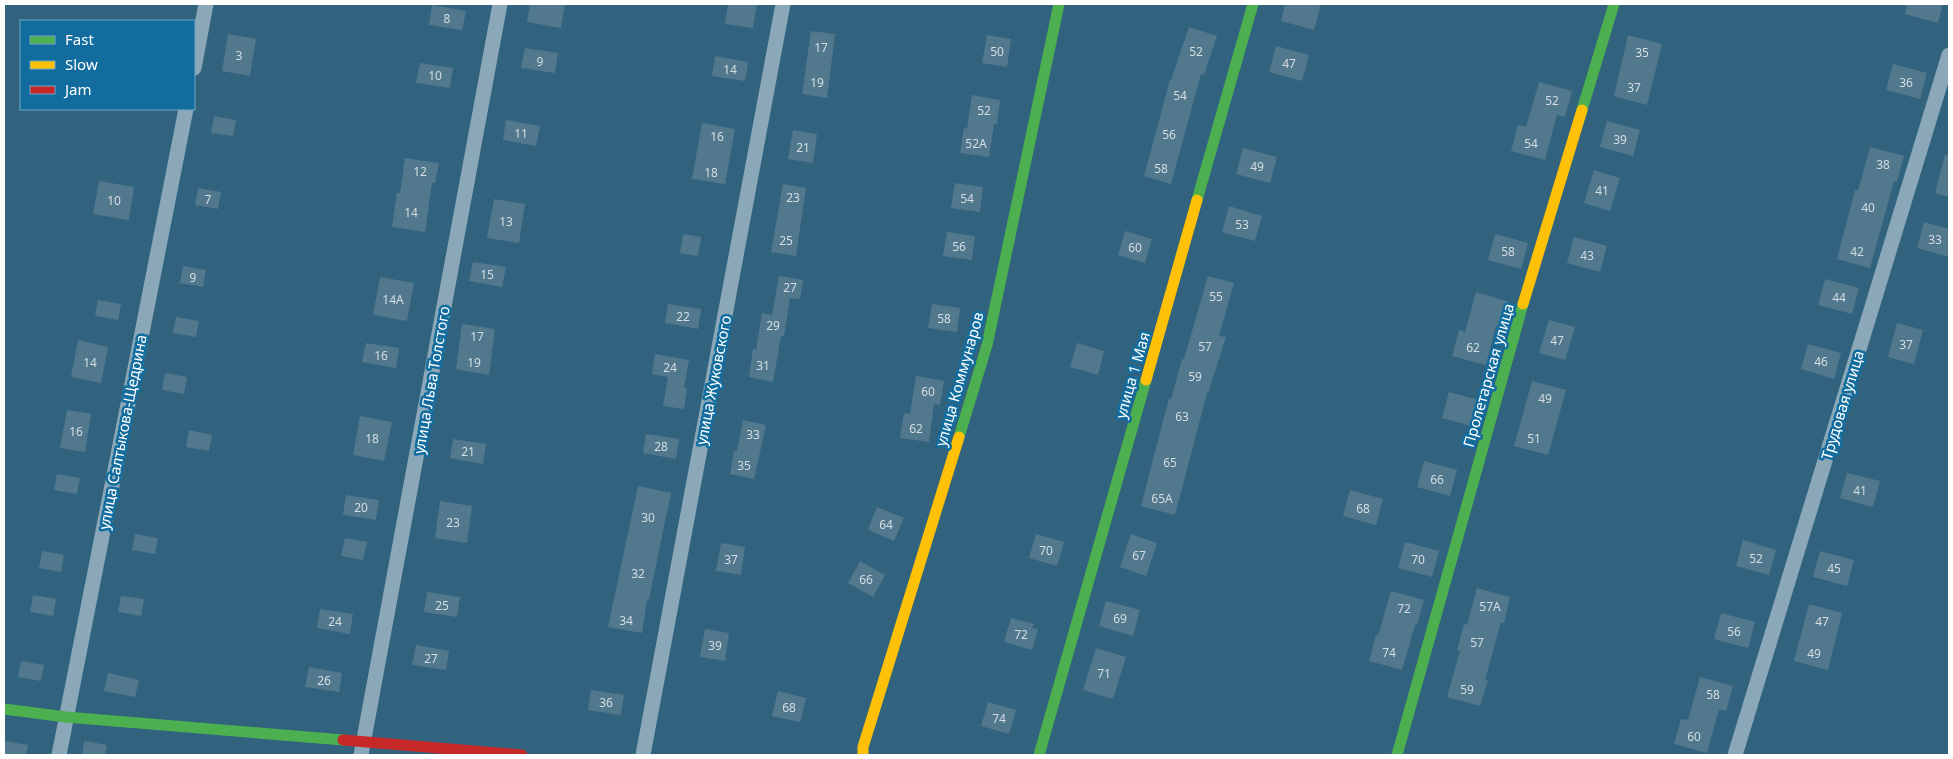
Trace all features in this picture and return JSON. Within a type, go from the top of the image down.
[{"type":"street","points":[[195,63],[206,4]]},
{"type":"street","name":"улица Льва Толстого","points":[[362,748],[500,4]]},
{"type":"street","name":"улица Жуковского","points":[[643,755],[783,4]]},
{"type":"street","name":"улица Коммунаров","points":[[863,755],[863,748],[987,345],[1059,4]]},
{"type":"street","name":"улица 1 Мая","points":[[1039,755],[1254,4]]},
{"type":"street","name":"Пролетарская улица","points":[[1397,755],[1521,312],[1614,4]]},
{"type":"street","name":"Трудовая улица","points":[[1735,755],[1949,55]]},
{"type":"street","name":"улица Салтыкова-Щедрина","points":[[58,755],[186,110]]},
{"type":"street","points":[[4,709],[362,748],[522,755]]},
{"type":"building","points":[[530,4],[565,4],[561,28],[527,22]]},
{"type":"building","points":[[728,4],[757,4],[753,28],[725,24]]},
{"type":"building","points":[[1285,4],[1321,4],[1314,30],[1281,21]]},
{"type":"building","points":[[1907,4],[1943,4],[1938,23],[1905,14]]},
{"type":"building","points":[[432,5],[466,11],[462,30],[429,25]]},
{"type":"building","points":[[1189,27],[1217,36],[1204,75],[1201,74],[1171,184],[1144,176],[1170,80]]},
{"type":"building","points":[[811,31],[835,34],[827,98],[802,94]]},
{"type":"building","points":[[228,34],[256,39],[250,76],[222,71]]},
{"type":"building","points":[[987,35],[1011,39],[1007,67],[982,63]]},
{"type":"building","points":[[1628,35],[1662,44],[1647,105],[1614,96]]},
{"type":"building","points":[[1276,46],[1309,55],[1302,81],[1269,72]]},
{"type":"building","points":[[525,48],[558,53],[555,73],[521,68]]},
{"type":"building","points":[[715,56],[748,62],[745,81],[712,76]]},
{"type":"building","points":[[420,63],[453,68],[450,88],[416,83]]},
{"type":"building","points":[[1893,64],[1927,73],[1920,99],[1886,90]]},
{"type":"building","points":[[1539,82],[1572,91],[1565,117],[1557,115],[1545,160],[1511,151],[1518,125],[1526,127]]},
{"type":"building","points":[[972,95],[1000,100],[997,124],[994,124],[989,157],[960,153],[964,128],[967,129]]},
{"type":"building","points":[[214,116],[236,120],[233,136],[211,133]]},
{"type":"building","points":[[506,120],[540,126],[536,146],[503,140]]},
{"type":"building","points":[[1607,121],[1640,130],[1633,156],[1600,147]]},
{"type":"building","points":[[702,123],[735,129],[725,184],[692,179]]},
{"type":"building","points":[[793,130],[817,134],[813,163],[788,159]]},
{"type":"building","points":[[1870,147],[1904,156],[1897,181],[1894,181],[1870,268],[1837,259],[1855,190],[1858,191]]},
{"type":"building","points":[[1243,148],[1277,157],[1270,183],[1236,174]]},
{"type":"building","points":[[1945,155],[1949,155],[1949,197],[1935,193]]},
{"type":"building","points":[[405,158],[439,163],[435,183],[432,183],[425,232],[392,227],[397,193],[400,193]]},
{"type":"building","points":[[1594,170],[1620,178],[1610,211],[1584,203]]},
{"type":"building","points":[[99,181],[134,187],[129,220],[93,214]]},
{"type":"building","points":[[955,183],[983,187],[980,212],[951,208]]},
{"type":"building","points":[[783,184],[806,188],[796,256],[771,252]]},
{"type":"building","points":[[198,188],[221,192],[218,209],[195,205]]},
{"type":"building","points":[[494,199],[525,204],[519,243],[487,238]]},
{"type":"building","points":[[1229,206],[1262,216],[1255,241],[1222,232]]},
{"type":"building","points":[[1924,222],[1949,229],[1949,257],[1917,248]]},
{"type":"building","points":[[1125,231],[1152,239],[1145,263],[1118,255]]},
{"type":"building","points":[[947,232],[975,236],[972,260],[943,256]]},
{"type":"building","points":[[683,234],[701,237],[698,256],[680,253]]},
{"type":"building","points":[[1495,234],[1528,243],[1521,269],[1488,260]]},
{"type":"building","points":[[1574,237],[1607,246],[1600,272],[1567,263]]},
{"type":"building","points":[[473,262],[506,267],[502,287],[469,281]]},
{"type":"building","points":[[183,266],[206,270],[203,287],[180,283]]},
{"type":"building","points":[[779,276],[803,280],[800,299],[790,298],[784,336],[781,336],[773,382],[749,377],[753,349],[756,350],[762,313],[772,315]]},
{"type":"building","points":[[1208,276],[1234,283],[1219,336],[1226,337],[1207,393],[1175,515],[1141,506],[1169,398],[1171,399],[1182,359],[1184,359]]},
{"type":"building","points":[[380,277],[414,283],[407,321],[373,315]]},
{"type":"building","points":[[1825,279],[1859,288],[1852,314],[1818,305]]},
{"type":"building","points":[[1476,292],[1509,302],[1502,327],[1496,326],[1486,365],[1452,356],[1459,330],[1465,332]]},
{"type":"building","points":[[98,300],[121,304],[118,320],[95,316]]},
{"type":"building","points":[[668,304],[701,309],[698,329],[665,323]]},
{"type":"building","points":[[932,304],[960,308],[957,332],[928,328]]},
{"type":"building","points":[[176,317],[199,321],[196,337],[173,333]]},
{"type":"building","points":[[1549,320],[1575,327],[1565,360],[1539,353]]},
{"type":"building","points":[[1897,323],[1923,330],[1914,364],[1888,357]]},
{"type":"building","points":[[462,324],[495,329],[489,375],[456,369]]},
{"type":"building","points":[[78,340],[108,347],[101,383],[71,377]]},
{"type":"building","points":[[366,343],[399,348],[396,368],[362,362]]},
{"type":"building","points":[[1077,343],[1104,351],[1098,375],[1070,367]]},
{"type":"building","points":[[1808,344],[1841,353],[1834,379],[1801,369]]},
{"type":"building","points":[[655,354],[689,360],[684,388],[687,389],[684,409],[663,406],[668,377],[652,374]]},
{"type":"building","points":[[165,373],[187,377],[184,394],[162,390]]},
{"type":"building","points":[[916,376],[944,381],[940,405],[934,404],[929,442],[900,438],[904,413],[910,414]]},
{"type":"building","points":[[1532,381],[1566,390],[1548,455],[1514,446]]},
{"type":"building","points":[[1449,392],[1482,401],[1475,427],[1442,418]]},
{"type":"building","points":[[67,410],[91,414],[85,452],[60,448]]},
{"type":"building","points":[[360,416],[392,422],[384,461],[353,455]]},
{"type":"building","points":[[743,420],[766,425],[754,479],[730,474]]},
{"type":"building","points":[[189,430],[212,435],[209,451],[186,447]]},
{"type":"building","points":[[646,434],[679,439],[676,459],[643,453]]},
{"type":"building","points":[[453,439],[486,444],[483,464],[450,458]]},
{"type":"building","points":[[1424,461],[1457,470],[1450,496],[1417,487]]},
{"type":"building","points":[[1847,473],[1880,481],[1873,507],[1840,498]]},
{"type":"building","points":[[57,474],[80,478],[77,494],[54,490]]},
{"type":"building","points":[[638,486],[671,493],[649,599],[647,599],[642,633],[608,627]]},
{"type":"building","points":[[1350,490],[1383,499],[1376,525],[1343,516]]},
{"type":"building","points":[[346,495],[379,500],[376,520],[343,515]]},
{"type":"building","points":[[440,501],[472,506],[467,543],[435,538]]},
{"type":"building","points":[[877,507],[904,518],[894,541],[868,530]]},
{"type":"building","points":[[135,534],[158,538],[155,554],[132,550]]},
{"type":"building","points":[[1036,534],[1064,542],[1057,566],[1029,558]]},
{"type":"building","points":[[1131,534],[1157,543],[1146,576],[1120,567]]},
{"type":"building","points":[[345,538],[367,542],[363,560],[341,556]]},
{"type":"building","points":[[1743,540],[1776,550],[1769,575],[1736,566]]},
{"type":"building","points":[[1405,542],[1439,551],[1432,577],[1398,568]]},
{"type":"building","points":[[721,543],[745,547],[741,575],[716,571]]},
{"type":"building","points":[[42,551],[64,555],[61,572],[39,568]]},
{"type":"building","points":[[1820,551],[1854,560],[1847,586],[1813,577]]},
{"type":"building","points":[[860,561],[885,575],[873,597],[848,583]]},
{"type":"building","points":[[1477,588],[1510,597],[1504,623],[1501,622],[1485,680],[1488,680],[1480,706],[1447,697],[1460,651],[1457,650],[1464,624],[1467,625]]},
{"type":"building","points":[[1391,591],[1424,600],[1402,670],[1369,661]]},
{"type":"building","points":[[427,592],[460,597],[457,617],[424,612]]},
{"type":"building","points":[[33,595],[56,599],[53,616],[30,612]]},
{"type":"building","points":[[121,596],[144,599],[141,616],[118,612]]},
{"type":"building","points":[[1106,601],[1140,610],[1133,636],[1099,626]]},
{"type":"building","points":[[1809,604],[1842,613],[1828,670],[1794,661]]},
{"type":"building","points":[[320,609],[353,614],[350,634],[317,628]]},
{"type":"building","points":[[1721,613],[1755,622],[1748,648],[1714,639]]},
{"type":"building","points":[[1011,618],[1034,624],[1032,628],[1038,630],[1032,650],[1004,642]]},
{"type":"building","points":[[705,629],[729,633],[725,661],[700,657]]},
{"type":"building","points":[[416,645],[449,651],[446,670],[412,665]]},
{"type":"building","points":[[1096,648],[1126,657],[1113,699],[1083,690]]},
{"type":"building","points":[[21,661],[44,665],[41,681],[18,677]]},
{"type":"building","points":[[309,667],[342,673],[339,692],[305,687]]},
{"type":"building","points":[[108,673],[139,680],[135,697],[104,691]]},
{"type":"building","points":[[1700,677],[1733,686],[1726,711],[1719,709],[1707,753],[1674,744],[1681,719],[1688,720]]},
{"type":"building","points":[[591,690],[624,695],[621,715],[588,710]]},
{"type":"building","points":[[778,691],[806,698],[800,722],[772,716]]},
{"type":"building","points":[[988,702],[1016,710],[1009,734],[981,726]]},
{"type":"building","points":[[5,741],[28,745],[26,755],[4,755]]},
{"type":"building","points":[[84,741],[107,745],[105,755],[82,755]]},
{"type":"traffic: fast","points":[[959,437],[987,345],[1059,4]]},
{"type":"traffic: fast","points":[[1197,200],[1253,4]]},
{"type":"traffic: fast","points":[[1582,110],[1614,4]]},
{"type":"traffic: fast","points":[[1397,755],[1523,304]]},
{"type":"traffic: fast","points":[[1039,755],[1146,380]]},
{"type":"traffic: fast","points":[[4,709],[66,717],[343,740]]},
{"type":"traffic: slow","points":[[1523,304],[1582,110]]},
{"type":"traffic: slow","points":[[1146,380],[1197,200]]},
{"type":"traffic: slow","points":[[863,755],[863,747],[959,437]]},
{"type":"traffic: jam","points":[[343,740],[522,755]]}]
